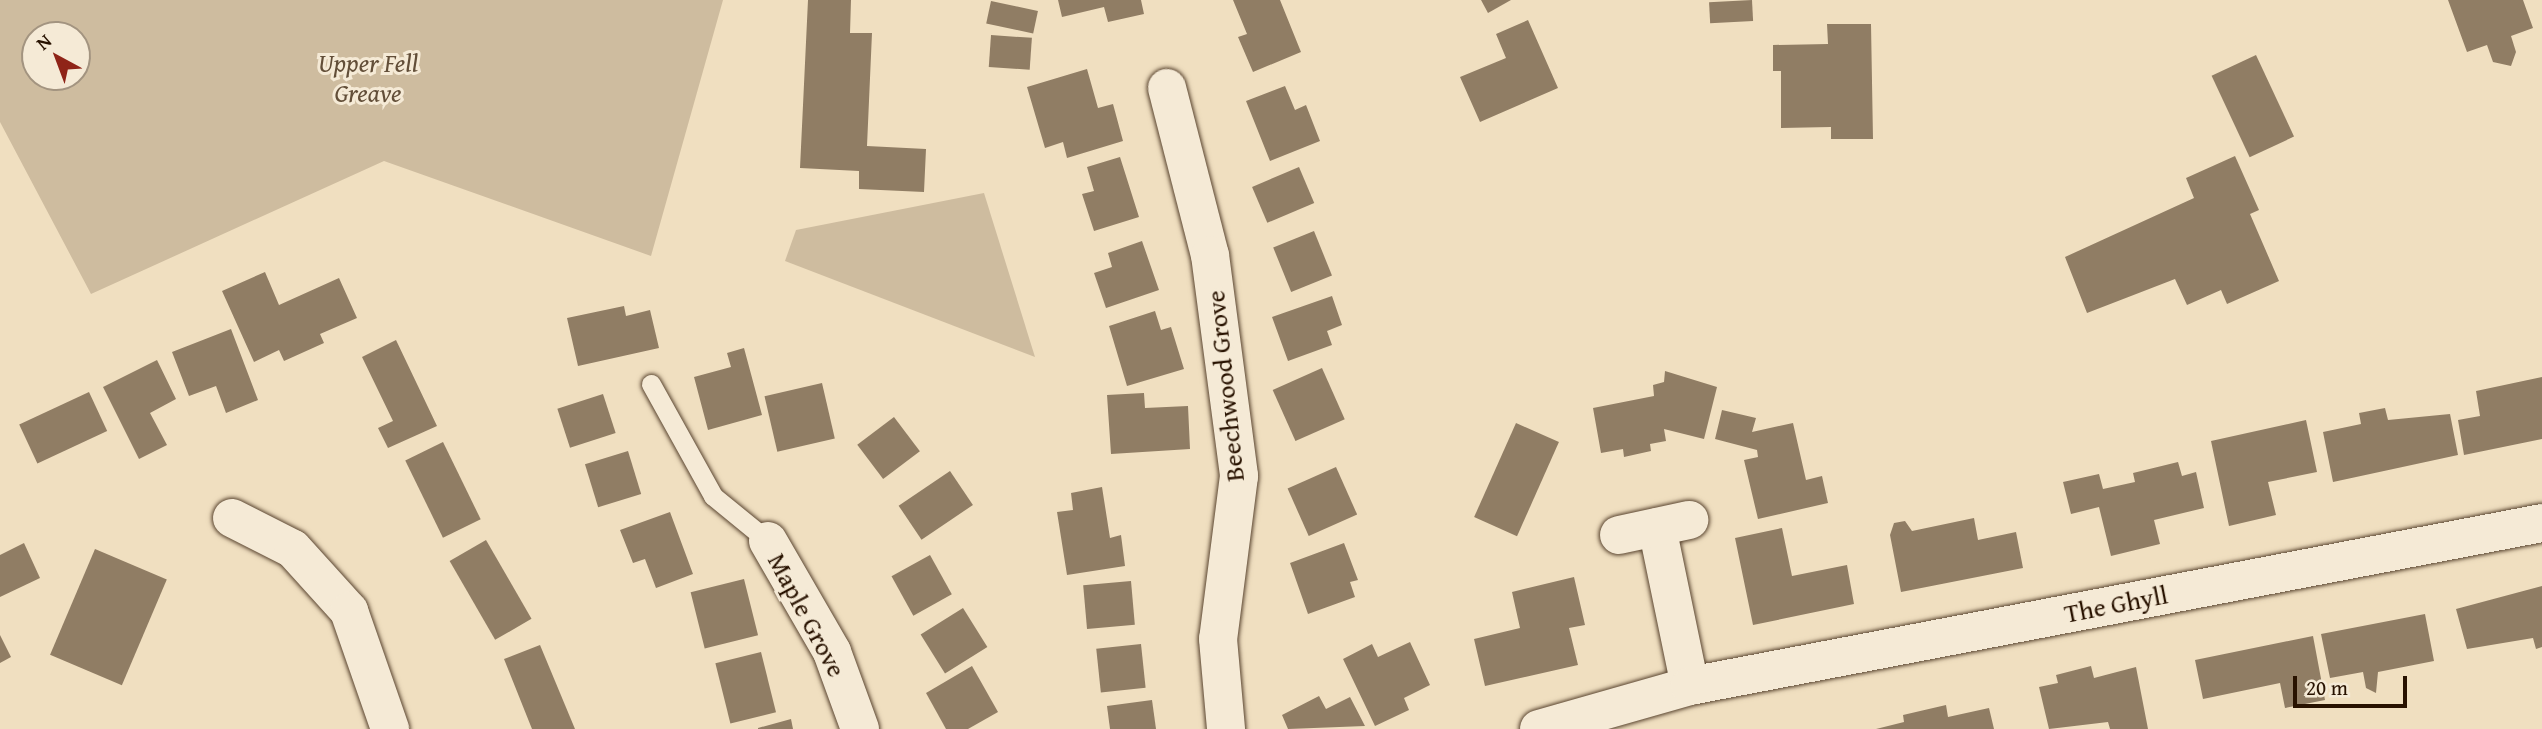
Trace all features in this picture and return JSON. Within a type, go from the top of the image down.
[{"type":"street","name":"Beechwood Grove","points":[[1167,88],[1210,255],[1239,476],[1218,639],[1226,729]]},
{"type":"street","points":[[232,518],[293,549],[349,611],[390,729]]},
{"type":"street","name":"The Ghyll","points":[[1538,729],[1690,686],[2542,523]]},
{"type":"street","points":[[1619,535],[1673,524],[1690,686]]},
{"type":"street","name":"Maple Grove","points":[[768,541],[832,652],[860,729]]},
{"type":"lane","points":[[651,384],[713,496],[768,541]]},
{"type":"green space","name":"Upper Fell Greave","points":[[0,0],[723,0],[651,256],[384,161],[91,294],[0,122]]},
{"type":"green space","points":[[984,193],[1035,357],[785,261],[796,230]]},
{"type":"building","points":[[808,0],[851,0],[850,33],[872,33],[867,146],[926,149],[924,192],[859,189],[859,171],[800,168]]},
{"type":"building","points":[[1058,0],[1141,0],[1144,14],[1108,22],[1104,7],[1062,17]]},
{"type":"building","points":[[1233,0],[1280,0],[1301,52],[1253,72],[1238,37],[1247,34]]},
{"type":"building","points":[[1481,0],[1511,0],[1488,13]]},
{"type":"building","points":[[1752,0],[1753,21],[1710,23],[1709,2]]},
{"type":"building","points":[[2448,0],[2523,0],[2533,28],[2511,36],[2516,52],[2511,66],[2493,62],[2487,45],[2467,52]]},
{"type":"building","points":[[991,1],[1038,11],[1033,33],[986,23]]},
{"type":"building","points":[[1528,20],[1558,88],[1480,122],[1460,77],[1506,58],[1496,34]]},
{"type":"building","points":[[1827,24],[1871,24],[1873,139],[1831,139],[1831,127],[1781,128],[1781,71],[1773,71],[1773,45],[1828,44]]},
{"type":"building","points":[[991,35],[1032,38],[1030,70],[989,67]]},
{"type":"building","points":[[2256,55],[2294,137],[2250,157],[2212,76]]},
{"type":"building","points":[[1087,69],[1098,108],[1113,104],[1123,141],[1067,158],[1063,142],[1045,148],[1027,87]]},
{"type":"building","points":[[1285,86],[1295,110],[1306,105],[1320,141],[1270,161],[1246,101]]},
{"type":"building","points":[[2235,156],[2259,210],[2250,214],[2279,281],[2227,304],[2221,290],[2187,305],[2175,279],[2087,313],[2065,257],[2194,198],[2186,178]]},
{"type":"building","points":[[1120,157],[1139,217],[1094,231],[1082,194],[1094,191],[1087,167]]},
{"type":"building","points":[[1299,167],[1314,203],[1267,223],[1252,187]]},
{"type":"building","points":[[1314,231],[1332,276],[1291,292],[1273,247]]},
{"type":"building","points":[[1142,241],[1159,290],[1106,308],[1094,273],[1112,267],[1108,253]]},
{"type":"building","points":[[265,272],[279,305],[339,278],[357,318],[320,334],[324,343],[284,361],[279,350],[254,362],[222,291]]},
{"type":"building","points":[[1332,296],[1342,325],[1327,331],[1332,345],[1288,361],[1272,317]]},
{"type":"building","points":[[624,306],[626,316],[650,310],[659,348],[578,366],[567,318]]},
{"type":"building","points":[[1155,311],[1161,330],[1171,327],[1184,369],[1127,386],[1109,326]]},
{"type":"building","points":[[231,329],[258,400],[226,413],[216,386],[189,396],[172,352]]},
{"type":"building","points":[[396,340],[437,426],[388,448],[378,428],[393,421],[362,357]]},
{"type":"building","points":[[744,348],[762,415],[708,430],[694,377],[731,367],[727,353]]},
{"type":"building","points":[[157,360],[176,399],[150,413],[167,445],[139,459],[103,387]]},
{"type":"building","points":[[1322,368],[1345,419],[1295,441],[1273,390]]},
{"type":"building","points":[[1665,371],[1717,387],[1704,439],[1664,429],[1666,441],[1650,444],[1651,451],[1624,457],[1623,449],[1601,453],[1593,408],[1654,396],[1653,385],[1664,382]]},
{"type":"building","points":[[2542,377],[2542,439],[2464,455],[2458,420],[2480,416],[2476,391]]},
{"type":"building","points":[[822,383],[835,439],[777,452],[765,396]]},
{"type":"building","points":[[89,392],[107,431],[37,464],[19,425]]},
{"type":"building","points":[[1144,393],[1145,408],[1188,406],[1190,449],[1111,454],[1107,395]]},
{"type":"building","points":[[603,394],[616,433],[570,448],[557,409]]},
{"type":"building","points":[[2385,408],[2388,420],[2450,414],[2458,455],[2333,482],[2323,432],[2361,424],[2359,413]]},
{"type":"building","points":[[1722,410],[1756,418],[1752,432],[1793,423],[1806,480],[1822,476],[1828,503],[1758,519],[1744,460],[1758,457],[1757,450],[1715,439]]},
{"type":"building","points":[[894,417],[920,451],[883,479],[857,445]]},
{"type":"building","points":[[2306,420],[2317,472],[2268,482],[2276,515],[2229,526],[2211,441]]},
{"type":"building","points":[[1516,423],[1559,442],[1517,536],[1474,517]]},
{"type":"building","points":[[443,442],[481,519],[443,538],[405,460]]},
{"type":"building","points":[[628,451],[641,494],[598,507],[585,464]]},
{"type":"building","points":[[2178,462],[2182,476],[2196,472],[2204,508],[2154,520],[2160,544],[2111,556],[2099,507],[2071,514],[2063,482],[2099,474],[2103,489],[2135,482],[2133,473]]},
{"type":"building","points":[[1336,467],[1357,515],[1309,536],[1288,489]]},
{"type":"building","points":[[950,471],[973,505],[922,540],[899,506]]},
{"type":"building","points":[[1102,487],[1110,538],[1121,535],[1125,566],[1067,575],[1057,512],[1073,510],[1071,493]]},
{"type":"building","points":[[670,512],[693,574],[656,588],[645,559],[633,563],[620,530]]},
{"type":"building","points":[[1974,518],[1978,540],[2016,532],[2023,568],[1901,592],[1890,535],[1894,523],[1905,521],[1912,531]]},
{"type":"building","points":[[1782,528],[1792,576],[1847,565],[1854,604],[1753,625],[1735,538]]},
{"type":"building","points":[[486,540],[532,619],[495,640],[450,561]]},
{"type":"building","points":[[24,543],[40,578],[0,597],[0,555]]},
{"type":"building","points":[[1344,543],[1358,580],[1350,582],[1355,597],[1308,614],[1290,563]]},
{"type":"building","points":[[95,549],[167,579],[122,685],[50,655]]},
{"type":"building","points":[[930,555],[952,594],[913,616],[892,576]]},
{"type":"building","points":[[1574,577],[1585,625],[1569,628],[1578,665],[1485,686],[1474,639],[1520,628],[1512,592]]},
{"type":"building","points":[[744,579],[758,635],[705,649],[691,592]]},
{"type":"building","points":[[1131,581],[1135,625],[1087,629],[1083,585]]},
{"type":"building","points":[[2542,586],[2542,647],[2536,649],[2533,638],[2467,649],[2456,609]]},
{"type":"building","points":[[963,608],[987,647],[945,674],[921,634]]},
{"type":"building","points":[[2425,614],[2434,661],[2378,672],[2376,693],[2366,688],[2363,672],[2330,678],[2321,634]]},
{"type":"building","points":[[0,635],[11,657],[0,663]]},
{"type":"building","points":[[2313,636],[2325,700],[2285,708],[2280,683],[2203,699],[2195,660]]},
{"type":"building","points":[[1410,642],[1430,685],[1404,698],[1409,710],[1375,726],[1343,659],[1372,644],[1378,657]]},
{"type":"building","points":[[1141,644],[1146,688],[1101,692],[1096,649]]},
{"type":"building","points":[[540,645],[575,729],[532,729],[504,659]]},
{"type":"building","points":[[761,652],[776,712],[730,724],[715,663]]},
{"type":"building","points":[[972,666],[998,712],[968,729],[946,729],[926,693]]},
{"type":"building","points":[[2091,666],[2094,678],[2136,667],[2148,729],[2110,729],[2108,722],[2049,729],[2039,687],[2058,683],[2056,675]]},
{"type":"building","points":[[1319,696],[1326,709],[1350,697],[1365,726],[1288,729],[1282,715]]},
{"type":"building","points":[[1152,700],[1156,729],[1110,729],[1107,706]]},
{"type":"building","points":[[1946,705],[1948,717],[1989,708],[1994,729],[1876,729],[1904,722],[1903,715]]},
{"type":"building","points":[[791,719],[793,729],[758,729],[758,728]]}]
